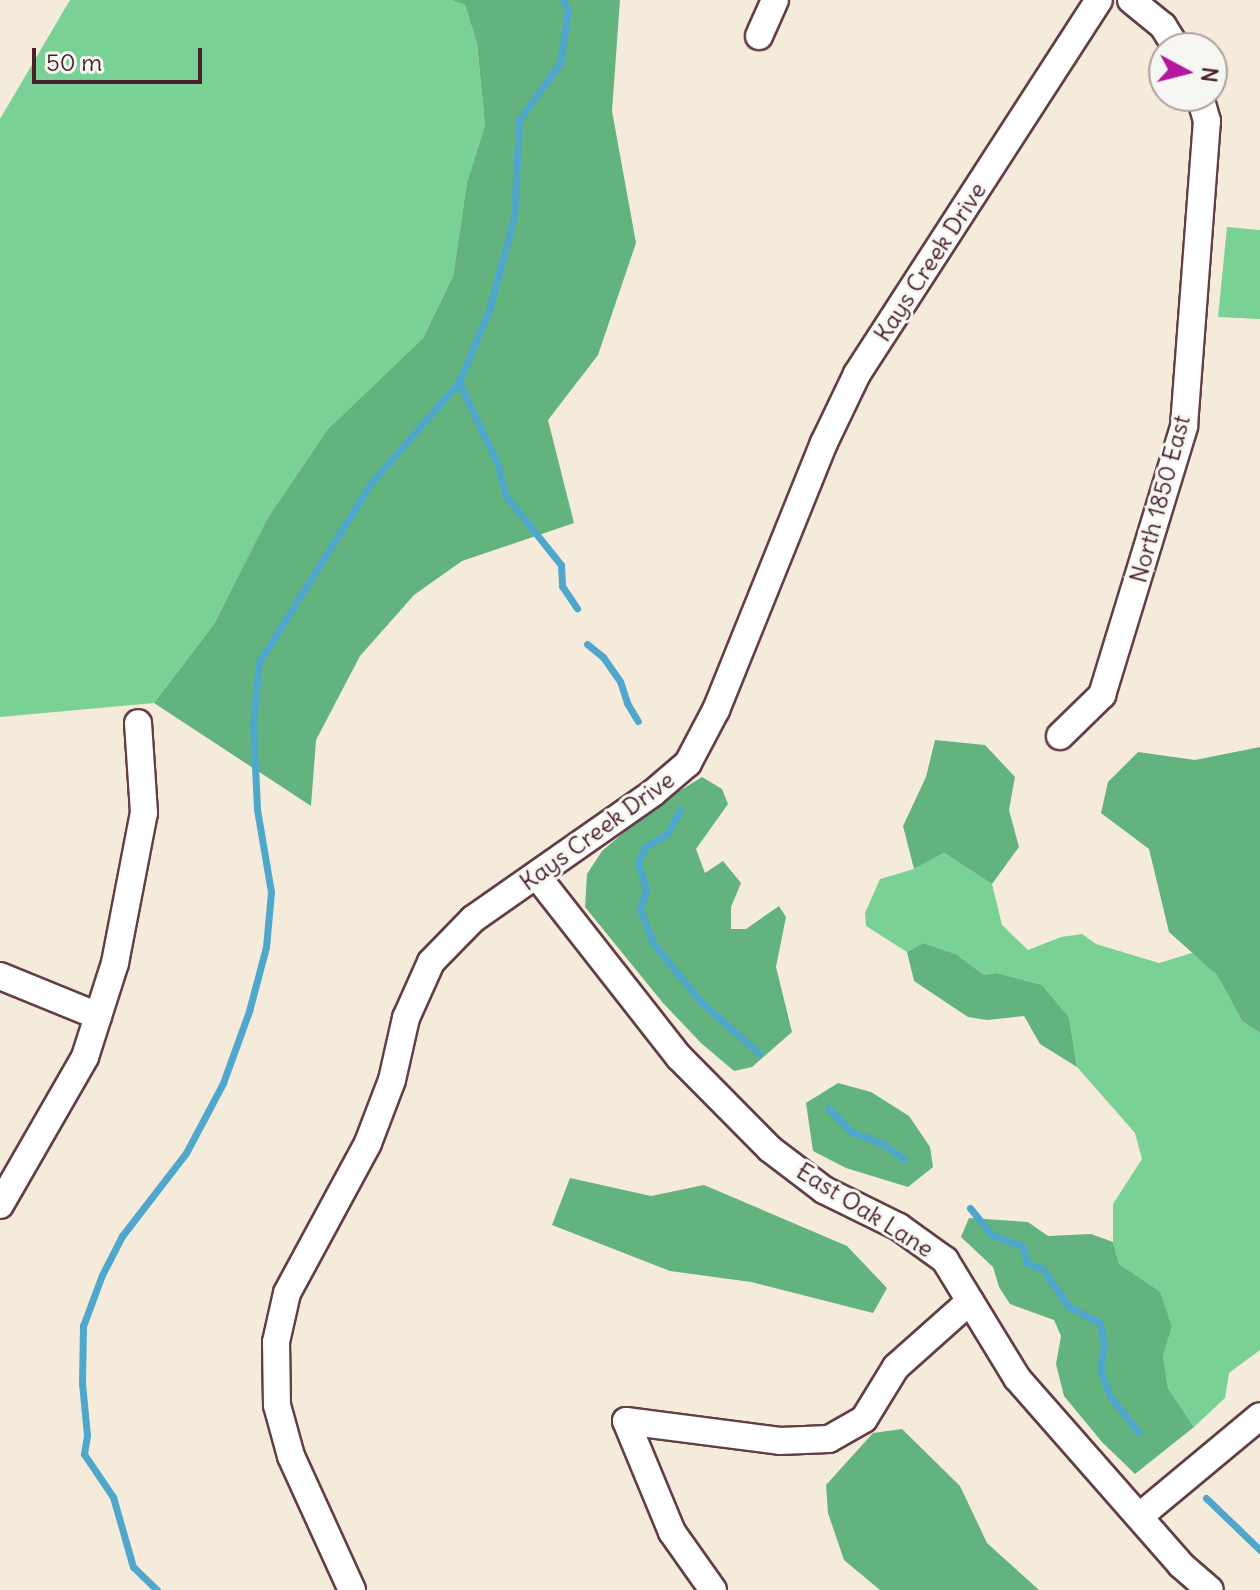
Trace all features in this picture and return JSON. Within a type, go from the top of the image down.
[{"type":"street","points":[[759,36],[775,0]]},
{"type":"street","name":"Kays Creek Drive","points":[[352,1590],[291,1456],[277,1405],[276,1342],[287,1293],[368,1143],[392,1080],[406,1018],[431,962],[473,919],[537,876],[688,763],[716,710],[824,443],[857,374],[1099,0]]},
{"type":"street","points":[[1131,0],[1167,32]]},
{"type":"street","name":"North 1850 East","points":[[1060,736],[1102,695],[1184,426],[1207,121],[1204,112]]},
{"type":"street","points":[[0,1205],[85,1057],[115,963],[144,813],[138,723]]},
{"type":"street","name":"East Oak Lane","points":[[537,876],[679,1057],[770,1149],[824,1190],[899,1227],[945,1260],[1017,1378],[1181,1565],[1210,1590]]},
{"type":"street","points":[[0,976],[98,1016]]},
{"type":"street","points":[[713,1590],[672,1532],[626,1421],[780,1441],[829,1439],[864,1419],[896,1367],[970,1301]]},
{"type":"street","points":[[1140,1516],[1260,1416]]},
{"type":"green space","points":[[70,0],[451,0],[465,5],[477,44],[485,125],[467,182],[453,276],[423,338],[327,430],[267,519],[214,624],[154,703],[0,717],[0,119]]},
{"type":"green space","points":[[451,0],[620,0],[612,111],[636,243],[598,355],[548,420],[574,523],[462,561],[414,595],[360,656],[316,740],[311,806],[154,703],[214,624],[267,519],[327,430],[423,338],[453,276],[467,182],[485,125],[477,44],[465,5]]},
{"type":"green space","points":[[1227,227],[1260,230],[1260,319],[1218,317]]},
{"type":"green space","points":[[935,740],[985,745],[1015,777],[1009,810],[1019,847],[992,884],[944,853],[914,869],[903,826],[926,777]]},
{"type":"green space","points":[[1260,747],[1260,1033],[1242,1021],[1217,975],[1169,932],[1149,849],[1101,813],[1108,782],[1138,752],[1195,760]]},
{"type":"green space","points":[[702,777],[722,789],[728,804],[696,849],[705,873],[723,861],[741,883],[731,907],[731,929],[746,929],[779,906],[786,917],[776,967],[792,1032],[752,1067],[734,1071],[701,1043],[663,1003],[585,907],[587,874],[602,851],[655,806]]},
{"type":"green space","points":[[944,853],[992,884],[1002,925],[1028,950],[1061,937],[1082,934],[1096,944],[1159,963],[1195,952],[1217,975],[1242,1021],[1260,1033],[1260,1350],[1229,1373],[1225,1398],[1194,1427],[1168,1388],[1163,1356],[1172,1327],[1137,1277],[1119,1264],[1113,1242],[1113,1204],[1142,1159],[1135,1133],[1077,1067],[1069,1017],[1042,985],[997,973],[984,975],[956,954],[923,943],[907,952],[866,926],[865,913],[880,879],[914,869]]},
{"type":"green space","points":[[923,943],[956,954],[984,975],[997,973],[1042,985],[1069,1017],[1077,1067],[1040,1044],[1024,1016],[987,1020],[968,1017],[914,981],[907,952]]},
{"type":"green space","points":[[838,1083],[871,1092],[909,1116],[930,1147],[933,1167],[908,1187],[846,1168],[813,1151],[806,1103]]},
{"type":"green space","points":[[570,1178],[651,1196],[704,1185],[847,1246],[887,1288],[873,1313],[751,1282],[670,1271],[552,1225]]},
{"type":"green space","points":[[969,1218],[1028,1222],[1048,1236],[1091,1234],[1113,1242],[1119,1264],[1160,1292],[1172,1327],[1163,1356],[1168,1388],[1194,1427],[1135,1474],[1102,1442],[1064,1396],[1056,1364],[1061,1336],[1054,1320],[1010,1304],[999,1287],[993,1267],[961,1237]]},
{"type":"green space","points":[[902,1429],[960,1486],[987,1543],[1039,1590],[880,1590],[844,1560],[828,1513],[826,1485],[873,1433]]},
{"type":"waterway","points":[[157,1590],[133,1567],[113,1497],[84,1454],[87,1435],[82,1383],[83,1326],[102,1275],[122,1236],[186,1153],[223,1083],[249,1011],[266,947],[271,892],[257,809],[253,723],[259,662],[371,483],[459,382],[489,310],[514,217],[519,120],[560,63],[568,11],[563,0]]},
{"type":"waterway","points":[[459,382],[498,465],[506,496],[561,565],[562,586],[577,608]]},
{"type":"waterway","points":[[587,644],[603,657],[620,681],[627,703],[638,721]]},
{"type":"waterway","points":[[680,810],[668,833],[645,847],[638,863],[646,890],[640,909],[653,943],[702,1003],[759,1053]]},
{"type":"waterway","points":[[828,1108],[850,1131],[883,1144],[904,1159]]},
{"type":"waterway","points":[[970,1208],[992,1235],[1022,1246],[1027,1263],[1043,1269],[1068,1306],[1100,1323],[1104,1345],[1100,1369],[1110,1396],[1138,1432]]},
{"type":"waterway","points":[[1206,1498],[1260,1550]]}]
